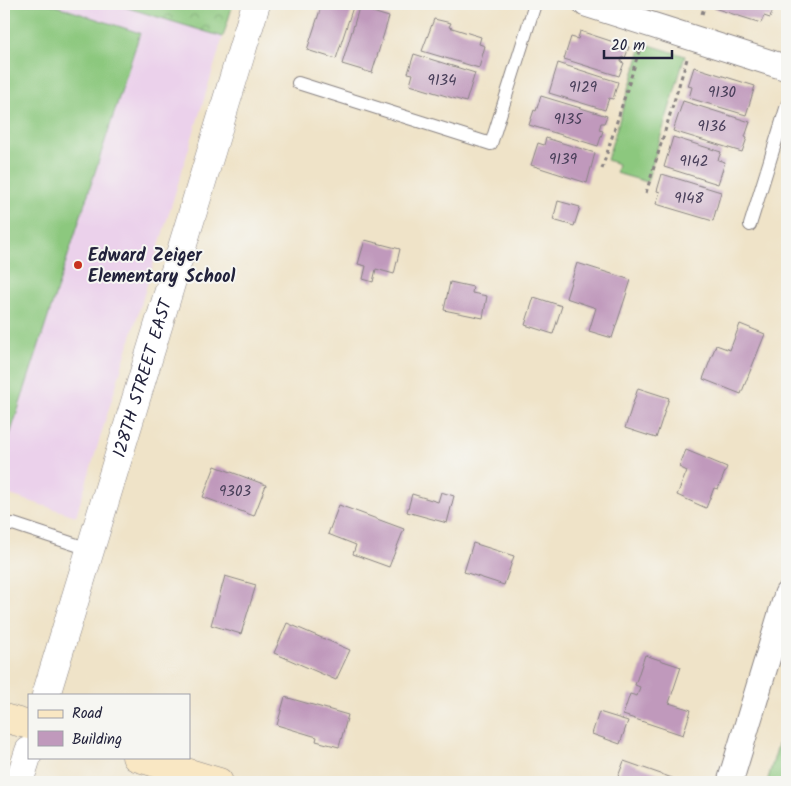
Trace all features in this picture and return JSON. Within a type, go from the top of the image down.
[{"type":"main road","points":[[4,718],[28,725]]},
{"type":"main road","points":[[139,758],[219,782]]},
{"type":"street","name":"128TH STREET EAST","points":[[46,694],[256,4]]},
{"type":"street","points":[[586,4],[787,68]]},
{"type":"street","points":[[730,782],[787,594]]},
{"type":"street","points":[[19,782],[28,754]]},
{"type":"lane","points":[[298,83],[491,144],[535,4]]},
{"type":"lane","points":[[750,225],[787,105]]},
{"type":"lane","points":[[4,526],[13,524],[89,549]]},
{"type":"path","points":[[702,14],[705,4]]},
{"type":"path","points":[[602,169],[643,39]]},
{"type":"path","points":[[646,193],[688,54]]},
{"type":"shaded area","name":"Edward Zeiger Elementary School","points":[[4,4],[115,4],[223,37],[76,516],[4,493]]},
{"type":"green space","points":[[4,4],[50,4],[140,33],[8,441],[4,440]]},
{"type":"green space","points":[[115,4],[233,4],[223,37]]},
{"type":"green space","points":[[643,43],[685,56],[647,182],[616,173],[618,164],[607,160]]},
{"type":"green space","points":[[787,715],[787,782],[767,782]]},
{"type":"building","points":[[322,4],[341,4],[353,7],[336,59],[307,50]]},
{"type":"building","points":[[715,4],[775,4],[770,18],[764,16],[761,23],[714,8]]},
{"type":"building","points":[[359,8],[389,17],[372,73],[342,64]]},
{"type":"building","points":[[434,19],[451,23],[449,27],[481,37],[479,44],[485,46],[479,68],[422,51]]},
{"type":"building","points":[[580,31],[629,47],[625,58],[622,57],[621,62],[624,63],[619,76],[564,59],[571,37],[578,39]]},
{"type":"building","points":[[414,54],[475,73],[466,102],[410,85],[413,74],[408,73]]},
{"type":"building","points":[[558,63],[618,82],[613,99],[609,98],[605,110],[549,93]]},
{"type":"building","points":[[694,67],[755,86],[746,115],[689,98],[692,87],[688,86]]},
{"type":"building","points":[[541,96],[607,116],[604,123],[601,123],[599,130],[603,131],[598,146],[529,125]]},
{"type":"building","points":[[683,101],[750,122],[742,152],[673,131]]},
{"type":"building","points":[[673,137],[721,152],[718,160],[725,162],[718,184],[664,167]]},
{"type":"building","points":[[546,138],[595,153],[587,183],[531,165],[538,143],[544,145]]},
{"type":"building","points":[[662,174],[721,192],[713,221],[656,204],[660,192],[657,191]]},
{"type":"building","points":[[558,201],[580,207],[574,226],[553,220]]},
{"type":"building","points":[[365,240],[400,249],[394,274],[376,269],[373,282],[363,279],[366,266],[358,264]]},
{"type":"building","points":[[577,263],[631,280],[612,338],[589,331],[596,308],[566,298]]},
{"type":"building","points":[[450,282],[473,287],[472,293],[487,296],[483,318],[444,310]]},
{"type":"building","points":[[534,297],[562,306],[553,334],[525,325]]},
{"type":"building","points":[[740,324],[765,334],[741,394],[703,379],[716,345],[730,350]]},
{"type":"building","points":[[638,388],[669,398],[656,438],[625,428]]},
{"type":"building","points":[[686,450],[727,467],[718,489],[714,488],[706,508],[677,495],[687,471],[679,467]]},
{"type":"building","points":[[215,466],[266,485],[254,516],[203,497]]},
{"type":"building","points":[[441,492],[454,496],[447,523],[407,512],[412,494],[438,502]]},
{"type":"building","points":[[339,505],[404,529],[389,567],[353,554],[356,545],[328,534]]},
{"type":"building","points":[[473,543],[514,556],[504,585],[464,572]]},
{"type":"building","points":[[225,576],[256,585],[241,634],[211,625]]},
{"type":"building","points":[[287,623],[350,650],[336,680],[274,653]]},
{"type":"building","points":[[645,655],[681,667],[669,703],[691,710],[683,735],[623,715],[630,694],[637,696],[640,687],[635,685]]},
{"type":"building","points":[[285,697],[348,715],[339,747],[316,741],[317,737],[277,725]]},
{"type":"building","points":[[599,712],[628,721],[620,744],[592,734]]},
{"type":"building","points":[[624,761],[675,779],[674,782],[616,782]]},
{"type":"place","name":"Edward Zeiger Elementary School","points":[[78,265]]}]
